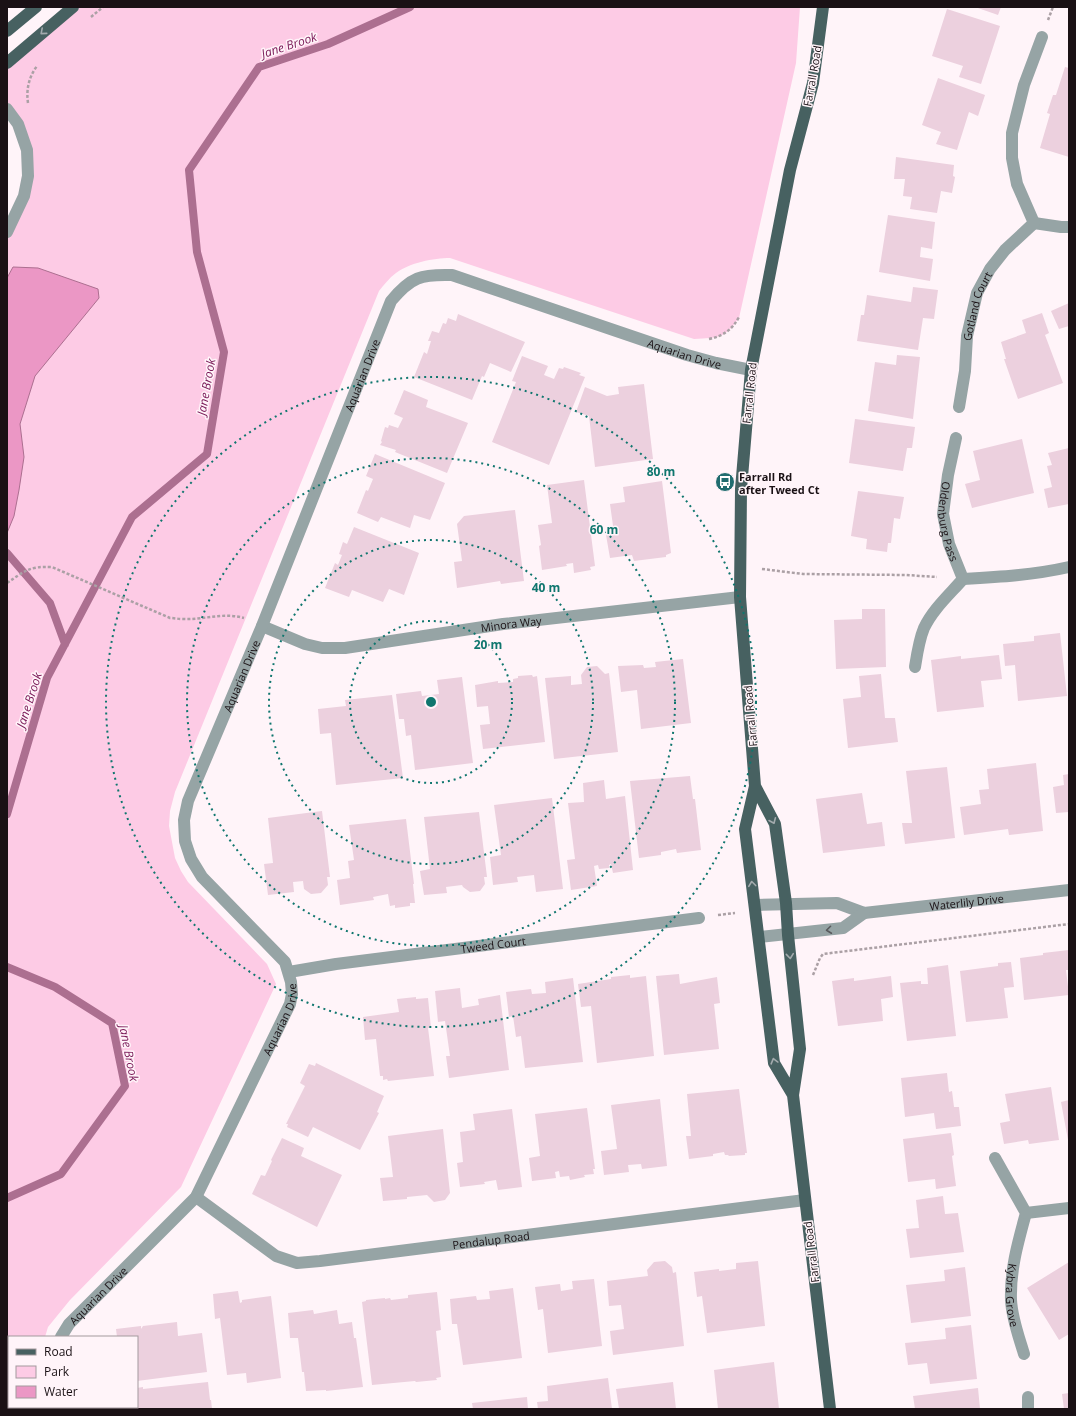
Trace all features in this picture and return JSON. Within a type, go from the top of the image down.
[{"type":"main road","points":[[7,31],[36,7]]},
{"type":"main road","points":[[7,63],[73,7]]},
{"type":"main road","name":"Farrall Road","points":[[792,1095],[774,1063],[745,829],[755,786],[740,597],[741,489],[751,370],[790,170],[813,83],[823,7]]},
{"type":"main road","name":"Farrall Road","points":[[755,786],[775,824],[786,904],[800,1049],[792,1095],[830,1409]]},
{"type":"street","points":[[1042,37],[1024,85],[1012,133],[1012,158],[1017,184],[1034,223],[1069,227]]},
{"type":"street","points":[[7,232],[24,196],[28,176],[27,150],[18,124],[9,112]]},
{"type":"street","name":"Gotland Court","points":[[959,407],[965,371],[967,336],[977,293],[990,269],[1005,250],[1034,223]]},
{"type":"street","name":"Aquarian Drive","points":[[62,1336],[69,1324],[196,1197],[290,1004],[292,994],[289,972],[285,962],[202,877],[191,859],[185,841],[184,820],[188,801],[262,626],[391,302],[403,287],[417,278],[433,274],[452,275],[687,355],[751,370]]},
{"type":"street","name":"Oldenburg Pass","points":[[956,438],[948,475],[943,514],[949,544],[961,582]]},
{"type":"street","points":[[914,667],[925,627],[936,609],[961,582],[1052,571],[1069,567]]},
{"type":"street","name":"Minora Way","points":[[262,626],[305,644],[322,648],[344,648],[503,624],[740,597]]},
{"type":"street","name":"Waterlily Drive","points":[[755,905],[837,903],[864,913],[1069,890]]},
{"type":"street","name":"Waterlily Drive","points":[[759,937],[843,928],[864,913]]},
{"type":"street","name":"Tweed Court","points":[[289,972],[352,962],[699,918]]},
{"type":"street","points":[[995,1158],[1026,1213],[1069,1208]]},
{"type":"street","name":"Pendalup Road","points":[[196,1197],[276,1256],[297,1263],[320,1262],[805,1200]]},
{"type":"street","name":"Kybra Grove","points":[[1024,1354],[1015,1326],[1011,1301],[1012,1274],[1017,1246],[1026,1213]]},
{"type":"street","points":[[1028,1397],[1028,1409]]},
{"type":"path","points":[[85,22],[103,7]]},
{"type":"path","points":[[9,112],[29,106],[27,94],[30,77],[39,63]]},
{"type":"path","points":[[706,340],[719,337],[730,331],[739,318],[740,310]]},
{"type":"path","points":[[7,584],[28,569],[39,566],[52,567],[170,618],[184,620],[234,615],[244,619],[247,612]]},
{"type":"path","points":[[762,569],[803,574],[923,575],[961,582]]},
{"type":"path","points":[[813,976],[823,954],[1069,924]]},
{"type":"green space","points":[[73,7],[800,7],[796,63],[739,318],[724,334],[715,337],[694,339],[450,258],[429,260],[401,269],[393,275],[379,291],[175,792],[170,811],[169,826],[175,858],[181,871],[188,882],[267,964],[276,984],[181,1187],[70,1300],[48,1327],[45,1336],[8,1336],[8,1408],[43,1409],[7,1409],[7,232],[14,220],[27,150],[7,109],[7,63]]},
{"type":"water","points":[[13,267],[38,268],[98,289],[99,298],[35,376],[20,424],[24,457],[14,516],[7,533],[7,278]]},
{"type":"building","points":[[975,7],[1001,7],[998,15]]},
{"type":"building","points":[[947,9],[1000,26],[981,84],[959,77],[963,66],[932,56]]},
{"type":"building","points":[[1065,67],[1069,68],[1069,157],[1040,148],[1050,114],[1047,113],[1053,95],[1056,95]]},
{"type":"building","points":[[938,78],[985,95],[978,116],[969,112],[957,150],[936,144],[941,132],[922,125]]},
{"type":"building","points":[[896,157],[954,165],[953,176],[955,177],[952,193],[941,191],[937,213],[910,209],[912,197],[903,196],[905,179],[894,179]]},
{"type":"building","points":[[888,215],[935,222],[932,249],[921,247],[920,257],[933,259],[930,281],[879,272]]},
{"type":"building","points":[[913,287],[938,290],[934,319],[923,318],[918,350],[857,341],[861,315],[864,315],[867,295],[911,302]]},
{"type":"building","points":[[1069,303],[1069,326],[1059,329],[1051,311]]},
{"type":"building","points":[[1042,313],[1049,333],[1045,335],[1063,383],[1018,399],[1004,359],[1006,359],[1001,342],[1026,333],[1022,320]]},
{"type":"building","points":[[458,314],[525,342],[511,372],[490,363],[484,377],[482,376],[472,400],[414,377],[424,352],[427,354],[431,341],[428,341],[432,331],[439,333],[443,323],[446,324],[448,318],[456,321]]},
{"type":"building","points":[[897,355],[920,357],[913,419],[868,411],[875,362],[896,365]]},
{"type":"building","points":[[522,356],[548,366],[544,375],[554,379],[559,368],[563,369],[564,367],[581,373],[579,375],[585,377],[549,465],[492,442],[516,382],[512,381]]},
{"type":"building","points":[[644,384],[653,459],[595,467],[589,416],[576,412],[585,387],[607,396],[619,394],[618,387]]},
{"type":"building","points":[[404,390],[428,400],[426,407],[468,423],[447,473],[395,452],[396,450],[380,445],[385,427],[388,428],[389,425],[398,428],[403,418],[394,414]]},
{"type":"building","points":[[855,419],[915,427],[912,448],[907,448],[903,471],[849,463]]},
{"type":"building","points":[[1022,439],[1034,493],[972,508],[965,484],[980,480],[973,451]]},
{"type":"building","points":[[1069,448],[1069,504],[1048,508],[1044,489],[1052,487],[1047,466],[1052,465],[1048,453]]},
{"type":"building","points":[[375,454],[445,483],[430,520],[414,515],[410,528],[381,517],[378,522],[357,513],[366,490],[368,491],[373,479],[366,476]]},
{"type":"building","points":[[584,480],[595,566],[590,567],[591,570],[574,573],[573,563],[566,564],[567,566],[542,570],[539,546],[541,545],[538,525],[552,523],[547,485]]},
{"type":"building","points":[[662,481],[671,553],[666,555],[666,557],[634,561],[632,555],[610,558],[606,535],[614,533],[610,504],[625,502],[623,487]]},
{"type":"building","points":[[858,491],[904,497],[900,519],[894,518],[891,543],[888,543],[887,552],[866,549],[867,539],[851,536]]},
{"type":"building","points":[[515,510],[524,581],[501,584],[500,581],[457,588],[454,562],[462,561],[457,524],[464,516]]},
{"type":"building","points":[[354,527],[419,553],[404,595],[389,589],[383,602],[352,590],[349,597],[325,588],[335,563],[338,565],[342,555],[339,554],[343,542],[347,544]]},
{"type":"building","points":[[862,609],[885,609],[886,667],[836,669],[834,620],[862,619]]},
{"type":"building","points":[[1060,633],[1067,696],[1018,701],[1015,665],[1005,666],[1003,644],[1034,641],[1034,636]]},
{"type":"building","points":[[999,655],[1002,679],[981,681],[984,707],[937,712],[931,660],[961,656],[961,659]]},
{"type":"building","points":[[683,659],[691,723],[641,729],[637,690],[621,692],[618,666],[643,665],[644,668],[656,667],[655,662]]},
{"type":"building","points":[[597,666],[605,674],[609,673],[618,752],[554,759],[545,678],[571,676],[571,685],[582,684],[581,675],[587,667]]},
{"type":"building","points":[[881,674],[885,718],[895,718],[898,742],[848,748],[843,699],[861,697],[859,676]]},
{"type":"building","points":[[532,675],[533,677],[537,676],[545,742],[483,749],[480,725],[490,724],[488,706],[477,707],[475,685],[498,681],[498,683],[513,682],[513,679],[518,678],[518,676]]},
{"type":"building","points":[[462,677],[473,763],[415,770],[411,735],[406,736],[404,719],[399,719],[396,694],[421,691],[422,696],[439,694],[437,680]]},
{"type":"building","points":[[392,695],[403,778],[336,785],[331,733],[320,734],[318,709],[346,706],[345,700]]},
{"type":"building","points":[[1036,763],[1043,831],[1009,835],[1008,829],[964,835],[960,807],[981,804],[979,790],[989,789],[987,769]]},
{"type":"building","points":[[947,767],[955,838],[905,844],[902,823],[912,823],[906,771]]},
{"type":"building","points":[[1069,774],[1069,812],[1056,813],[1053,787],[1064,785],[1063,775]]},
{"type":"building","points":[[690,776],[693,799],[695,799],[701,850],[677,853],[676,849],[661,852],[661,855],[639,858],[630,781]]},
{"type":"building","points":[[604,780],[606,799],[625,796],[633,870],[613,873],[611,864],[609,865],[609,868],[599,869],[598,865],[594,866],[597,886],[571,890],[567,860],[575,859],[568,803],[584,802],[583,783]]},
{"type":"building","points":[[862,793],[867,824],[882,822],[885,846],[823,853],[816,799]]},
{"type":"building","points":[[552,798],[563,889],[536,892],[534,875],[517,877],[518,882],[493,885],[490,857],[501,855],[494,805]]},
{"type":"building","points":[[322,811],[330,877],[327,877],[328,885],[321,893],[311,894],[304,889],[303,881],[293,882],[294,892],[268,895],[264,864],[273,863],[268,818]]},
{"type":"building","points":[[479,812],[487,877],[484,877],[485,884],[480,891],[470,892],[462,885],[446,887],[447,893],[424,895],[420,871],[430,869],[424,817]]},
{"type":"building","points":[[406,819],[415,903],[410,903],[410,906],[395,908],[395,905],[390,906],[388,894],[373,897],[374,900],[340,905],[337,880],[350,878],[348,861],[354,860],[349,825]]},
{"type":"building","points":[[1069,950],[1069,970],[1066,970],[1069,995],[1024,1000],[1020,958],[1043,955],[1043,953]]},
{"type":"building","points":[[1011,962],[1014,987],[1004,988],[1008,1018],[966,1022],[960,971],[998,966],[998,963]]},
{"type":"building","points":[[948,965],[956,1036],[907,1041],[900,983],[921,981],[921,984],[928,984],[927,968]]},
{"type":"building","points":[[679,974],[680,984],[717,977],[720,1003],[714,1004],[719,1049],[664,1055],[656,976]]},
{"type":"building","points":[[630,975],[630,978],[646,976],[654,1056],[597,1063],[591,1006],[581,1007],[578,984],[611,979],[611,977]]},
{"type":"building","points":[[891,976],[893,997],[881,999],[883,1021],[838,1026],[832,981],[854,978],[854,981]]},
{"type":"building","points":[[573,978],[583,1062],[525,1068],[521,1036],[516,1037],[513,1016],[509,1017],[506,992],[531,989],[532,994],[546,993],[545,982]]},
{"type":"building","points":[[460,988],[462,1008],[479,1005],[478,999],[500,995],[509,1070],[449,1078],[446,1056],[450,1056],[445,1021],[438,1022],[435,991]]},
{"type":"building","points":[[416,997],[416,999],[428,998],[431,1028],[428,1028],[434,1076],[388,1081],[387,1079],[383,1080],[383,1076],[380,1076],[376,1039],[365,1040],[363,1017],[399,1012],[397,999]]},
{"type":"building","points":[[316,1063],[384,1096],[377,1112],[379,1113],[360,1150],[313,1127],[308,1137],[287,1127],[288,1124],[286,1124],[305,1086],[300,1083],[309,1064],[315,1066]]},
{"type":"building","points":[[947,1073],[949,1092],[952,1091],[954,1107],[959,1107],[961,1126],[936,1129],[934,1113],[905,1117],[901,1078]]},
{"type":"building","points":[[1051,1087],[1059,1140],[1029,1144],[1028,1140],[1004,1144],[1000,1123],[1010,1121],[1005,1094]]},
{"type":"building","points":[[739,1089],[747,1153],[745,1153],[745,1155],[729,1156],[725,1155],[724,1152],[713,1154],[713,1156],[689,1159],[686,1136],[691,1136],[687,1094]]},
{"type":"building","points":[[660,1099],[667,1166],[642,1169],[641,1164],[628,1165],[629,1172],[604,1175],[601,1151],[617,1149],[611,1105]]},
{"type":"building","points":[[1069,1100],[1069,1140],[1068,1140],[1061,1102]]},
{"type":"building","points":[[587,1108],[595,1169],[593,1169],[594,1174],[584,1175],[585,1177],[570,1180],[569,1176],[560,1177],[559,1171],[555,1172],[556,1178],[532,1181],[529,1158],[540,1156],[535,1114]]},
{"type":"building","points":[[512,1109],[522,1187],[498,1190],[496,1180],[484,1182],[485,1184],[460,1187],[457,1163],[463,1162],[460,1132],[475,1130],[473,1114]]},
{"type":"building","points":[[443,1129],[450,1193],[445,1200],[434,1202],[427,1195],[407,1197],[407,1199],[383,1201],[380,1178],[393,1177],[388,1136]]},
{"type":"building","points":[[951,1133],[956,1186],[936,1189],[935,1179],[908,1182],[903,1139]]},
{"type":"building","points":[[282,1138],[304,1148],[301,1156],[342,1175],[317,1227],[252,1194],[261,1175],[265,1176]]},
{"type":"building","points":[[943,1196],[945,1214],[958,1213],[964,1252],[910,1258],[906,1229],[919,1228],[916,1200]]},
{"type":"building","points":[[665,1261],[672,1267],[673,1273],[676,1272],[684,1346],[613,1355],[610,1331],[624,1329],[621,1305],[609,1306],[607,1281],[648,1276],[647,1270],[654,1262]]},
{"type":"building","points":[[758,1261],[765,1326],[707,1333],[702,1296],[697,1297],[694,1272],[719,1269],[719,1271],[736,1269],[736,1263]]},
{"type":"building","points":[[1069,1262],[1069,1334],[1059,1340],[1027,1288]]},
{"type":"building","points":[[965,1267],[971,1316],[911,1323],[906,1285],[945,1281],[944,1270]]},
{"type":"building","points":[[594,1279],[602,1346],[548,1353],[543,1309],[538,1310],[535,1287],[560,1284],[561,1291],[573,1289],[572,1281]]},
{"type":"building","points":[[513,1288],[522,1358],[463,1365],[457,1324],[452,1324],[450,1299],[476,1296],[477,1300],[490,1299],[489,1291]]},
{"type":"building","points":[[238,1291],[240,1303],[242,1300],[271,1296],[281,1378],[247,1383],[246,1373],[227,1375],[220,1318],[215,1319],[213,1294]]},
{"type":"building","points":[[437,1292],[441,1330],[436,1331],[441,1377],[436,1378],[437,1380],[372,1385],[362,1302],[366,1300],[385,1298],[390,1298],[391,1300],[408,1298],[408,1295]]},
{"type":"building","points":[[313,1310],[314,1314],[337,1310],[339,1324],[352,1322],[354,1338],[356,1338],[363,1387],[326,1391],[306,1391],[298,1338],[290,1338],[288,1313]]},
{"type":"building","points":[[177,1322],[178,1336],[202,1333],[207,1372],[138,1381],[138,1336],[117,1336],[116,1329],[141,1326],[141,1329],[143,1326]]},
{"type":"building","points":[[971,1325],[977,1379],[930,1384],[927,1363],[908,1365],[905,1343],[946,1339],[945,1328]]},
{"type":"building","points":[[774,1362],[779,1409],[718,1409],[714,1370]]},
{"type":"building","points":[[608,1378],[612,1409],[538,1409],[537,1402],[548,1401],[547,1386]]},
{"type":"building","points":[[208,1382],[212,1409],[111,1409],[138,1408],[138,1388],[143,1387],[143,1389]]},
{"type":"building","points":[[673,1382],[676,1409],[619,1409],[616,1389]]},
{"type":"building","points":[[978,1388],[980,1409],[915,1409],[913,1396]]},
{"type":"building","points":[[1069,1393],[1069,1409],[1064,1409],[1062,1394]]},
{"type":"building","points":[[527,1397],[528,1409],[473,1409],[472,1403]]},
{"type":"waterway","name":"Jane Brook","points":[[7,814],[47,678],[132,517],[207,454],[224,352],[197,252],[189,170],[259,67],[328,44],[410,7]]},
{"type":"waterway","points":[[7,553],[50,603],[65,644]]},
{"type":"waterway","name":"Jane Brook","points":[[7,967],[55,987],[112,1023],[125,1086],[61,1174],[7,1198]]},
{"type":"place","name":"Farrall Rd after Tweed Ct","points":[[725,482]]}]
